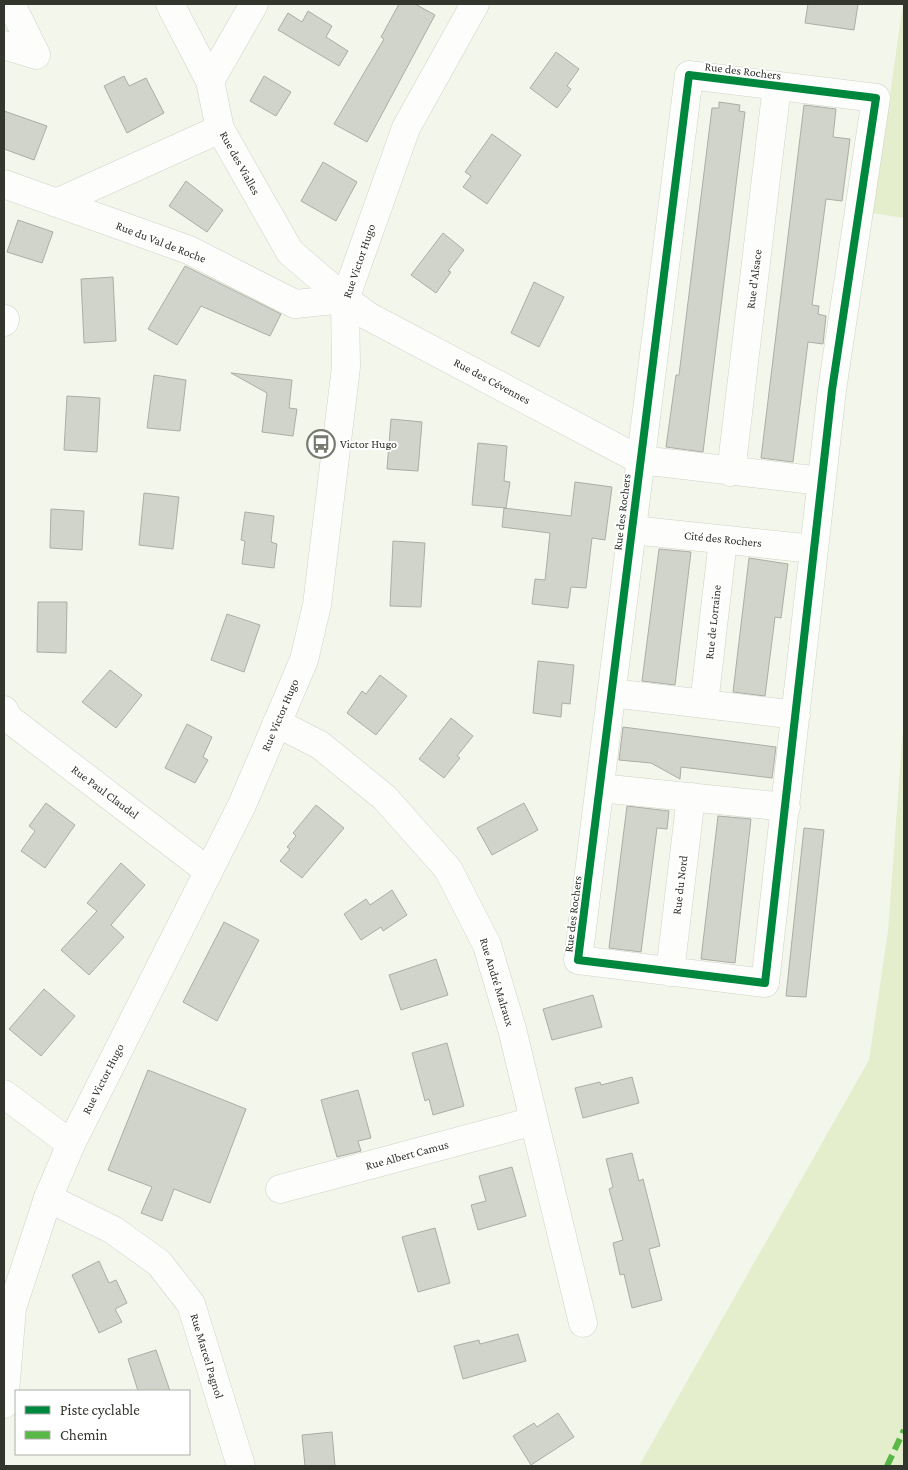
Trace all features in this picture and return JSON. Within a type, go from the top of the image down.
[{"type":"street","points":[[4,45],[36,55],[11,4]]},
{"type":"street","name":"Rue des Vialles","points":[[170,4],[210,81],[220,129],[290,252],[345,299]]},
{"type":"street","points":[[210,81],[254,4]]},
{"type":"street","name":"Rue Victor Hugo","points":[[4,1404],[12,1308],[48,1198],[71,1144],[242,805],[304,660],[318,605],[346,366],[345,299],[406,128],[475,4]]},
{"type":"street","name":"Rue des Rochers","points":[[688,76],[876,98],[832,390],[765,983],[578,960],[640,460],[688,76]]},
{"type":"street","name":"Rue d'Alsace","points":[[731,472],[777,86]]},
{"type":"street","points":[[56,203],[220,129]]},
{"type":"street","name":"Rue du Val de Roche","points":[[4,184],[189,250],[295,304],[345,299]]},
{"type":"street","name":"Rue des Cévennes","points":[[345,299],[368,316],[640,460]]},
{"type":"street","points":[[640,460],[821,481]]},
{"type":"street","name":"Cité des Rochers","points":[[632,530],[814,549]]},
{"type":"street","name":"Rue de Lorraine","points":[[704,704],[722,540]]},
{"type":"street","points":[[612,693],[796,715]]},
{"type":"street","name":"Rue Paul Claudel","points":[[4,710],[8,718],[208,871]]},
{"type":"street","name":"Rue André Malraux","points":[[277,723],[320,745],[385,798],[448,869],[488,944],[584,1323]]},
{"type":"street","points":[[600,788],[786,808]]},
{"type":"street","name":"Rue du Nord","points":[[670,972],[691,798]]},
{"type":"street","points":[[4,1094],[71,1144]]},
{"type":"street","name":"Rue Albert Camus","points":[[280,1189],[534,1121]]},
{"type":"street","name":"Rue Marcel Pagnol","points":[[48,1198],[113,1230],[159,1262],[191,1304],[241,1466]]},
{"type":"green space","points":[[904,4],[904,218],[873,213]]},
{"type":"green space","points":[[904,715],[904,1466],[639,1466],[869,1060],[888,931]]},
{"type":"building","points":[[399,4],[415,4],[435,15],[367,142],[334,124],[384,39],[381,37]]},
{"type":"building","points":[[808,4],[858,4],[854,30],[805,23]]},
{"type":"building","points":[[308,11],[332,26],[326,37],[348,51],[339,66],[278,30],[288,13],[302,22]]},
{"type":"building","points":[[556,52],[579,69],[567,86],[571,89],[557,108],[530,88]]},
{"type":"building","points":[[124,76],[129,86],[146,78],[164,113],[127,133],[104,86]]},
{"type":"building","points":[[264,76],[291,92],[276,116],[250,101]]},
{"type":"building","points":[[719,102],[740,105],[739,111],[745,112],[703,452],[666,447],[676,375],[679,375],[712,108],[719,108]]},
{"type":"building","points":[[804,105],[836,109],[833,137],[850,139],[842,201],[826,199],[812,305],[819,306],[818,314],[826,316],[823,344],[808,342],[793,462],[761,458]]},
{"type":"building","points":[[4,111],[47,126],[34,160],[4,149]]},
{"type":"building","points":[[492,134],[521,155],[487,204],[463,187],[471,176],[465,172]]},
{"type":"building","points":[[323,162],[357,182],[336,221],[301,201]]},
{"type":"building","points":[[186,181],[223,210],[207,232],[169,206]]},
{"type":"building","points":[[18,220],[53,232],[42,263],[7,252]]},
{"type":"building","points":[[443,233],[464,250],[448,271],[451,272],[436,293],[411,275]]},
{"type":"building","points":[[185,266],[281,314],[270,336],[201,306],[177,345],[148,329]]},
{"type":"building","points":[[113,277],[116,341],[84,343],[81,279]]},
{"type":"building","points":[[534,282],[564,297],[539,347],[511,333]]},
{"type":"building","points":[[231,373],[292,380],[289,408],[297,409],[293,436],[262,432],[267,393]]},
{"type":"building","points":[[154,375],[186,380],[180,431],[147,428]]},
{"type":"building","points":[[67,396],[100,398],[97,452],[64,450]]},
{"type":"building","points":[[391,419],[422,422],[418,471],[387,469]]},
{"type":"building","points":[[478,443],[507,446],[504,481],[510,482],[506,508],[472,505]]},
{"type":"building","points":[[575,482],[612,487],[605,540],[592,538],[586,588],[571,587],[568,608],[532,604],[535,579],[545,580],[550,533],[502,527],[504,508],[571,516]]},
{"type":"building","points":[[144,493],[179,497],[173,549],[139,545]]},
{"type":"building","points":[[51,509],[84,511],[82,550],[50,548]]},
{"type":"building","points":[[245,512],[274,516],[271,542],[277,544],[274,568],[242,564],[245,541],[241,540]]},
{"type":"building","points":[[393,541],[425,543],[421,607],[390,606]]},
{"type":"building","points":[[659,549],[691,552],[675,685],[642,681]]},
{"type":"building","points":[[749,558],[788,564],[781,618],[775,617],[765,696],[733,692]]},
{"type":"building","points":[[38,602],[67,602],[66,653],[37,652]]},
{"type":"building","points":[[227,614],[260,625],[244,672],[211,660]]},
{"type":"building","points":[[538,661],[574,665],[570,704],[562,703],[561,717],[533,713]]},
{"type":"building","points":[[110,670],[142,695],[116,728],[82,702]]},
{"type":"building","points":[[380,675],[407,696],[376,735],[347,713],[362,691],[366,694]]},
{"type":"building","points":[[451,718],[473,736],[457,756],[460,758],[444,778],[419,759]]},
{"type":"building","points":[[187,724],[212,737],[203,757],[208,760],[195,783],[165,768]]},
{"type":"building","points":[[623,727],[776,747],[772,778],[681,767],[680,779],[651,763],[619,760]]},
{"type":"building","points":[[46,803],[75,825],[45,868],[21,851],[35,831],[29,826]]},
{"type":"building","points":[[524,803],[538,830],[492,855],[477,828]]},
{"type":"building","points":[[316,805],[344,828],[302,878],[280,861],[290,849],[287,847],[296,836],[293,833]]},
{"type":"building","points":[[627,806],[669,811],[667,829],[657,828],[641,952],[609,948]]},
{"type":"building","points":[[718,816],[751,819],[735,963],[701,959]]},
{"type":"building","points":[[804,828],[824,830],[806,997],[786,996]]},
{"type":"building","points":[[121,863],[145,885],[111,925],[124,937],[89,975],[61,950],[97,911],[87,903]]},
{"type":"building","points":[[392,890],[407,915],[383,931],[381,927],[361,940],[344,914],[366,899],[370,905]]},
{"type":"building","points":[[224,922],[259,940],[217,1021],[183,1002]]},
{"type":"building","points":[[436,959],[448,995],[401,1010],[389,975]]},
{"type":"building","points":[[44,989],[75,1016],[41,1056],[9,1029]]},
{"type":"building","points":[[593,995],[602,1027],[552,1040],[543,1009]]},
{"type":"building","points":[[447,1043],[464,1106],[433,1115],[429,1099],[425,1101],[412,1053]]},
{"type":"building","points":[[148,1070],[246,1109],[210,1203],[174,1189],[162,1221],[141,1213],[152,1187],[108,1170]]},
{"type":"building","points":[[632,1077],[639,1103],[583,1118],[575,1088],[600,1082],[601,1085]]},
{"type":"building","points":[[358,1090],[371,1138],[358,1141],[361,1151],[337,1157],[321,1100]]},
{"type":"building","points":[[632,1153],[639,1181],[643,1179],[660,1246],[649,1249],[662,1300],[632,1308],[624,1274],[620,1275],[613,1243],[623,1240],[609,1189],[613,1187],[606,1159]]},
{"type":"building","points":[[512,1167],[526,1216],[478,1230],[471,1205],[486,1201],[479,1176]]},
{"type":"building","points":[[435,1228],[450,1283],[418,1292],[402,1237]]},
{"type":"building","points":[[99,1261],[109,1283],[116,1280],[127,1303],[115,1309],[122,1322],[99,1333],[72,1275]]},
{"type":"building","points":[[518,1334],[526,1361],[463,1379],[454,1346],[479,1340],[480,1344]]},
{"type":"building","points":[[156,1350],[170,1390],[138,1390],[128,1359]]},
{"type":"building","points":[[558,1413],[574,1437],[531,1465],[513,1436],[534,1423],[537,1427]]},
{"type":"building","points":[[332,1432],[335,1466],[305,1466],[302,1435]]},
{"type":"marked path","points":[[887,1466],[904,1430]]},
{"type":"cycle path","points":[[689,75],[876,98],[832,390],[765,983],[578,960],[689,75]]},
{"type":"place","name":"Victor Hugo","points":[[321,444]]}]
